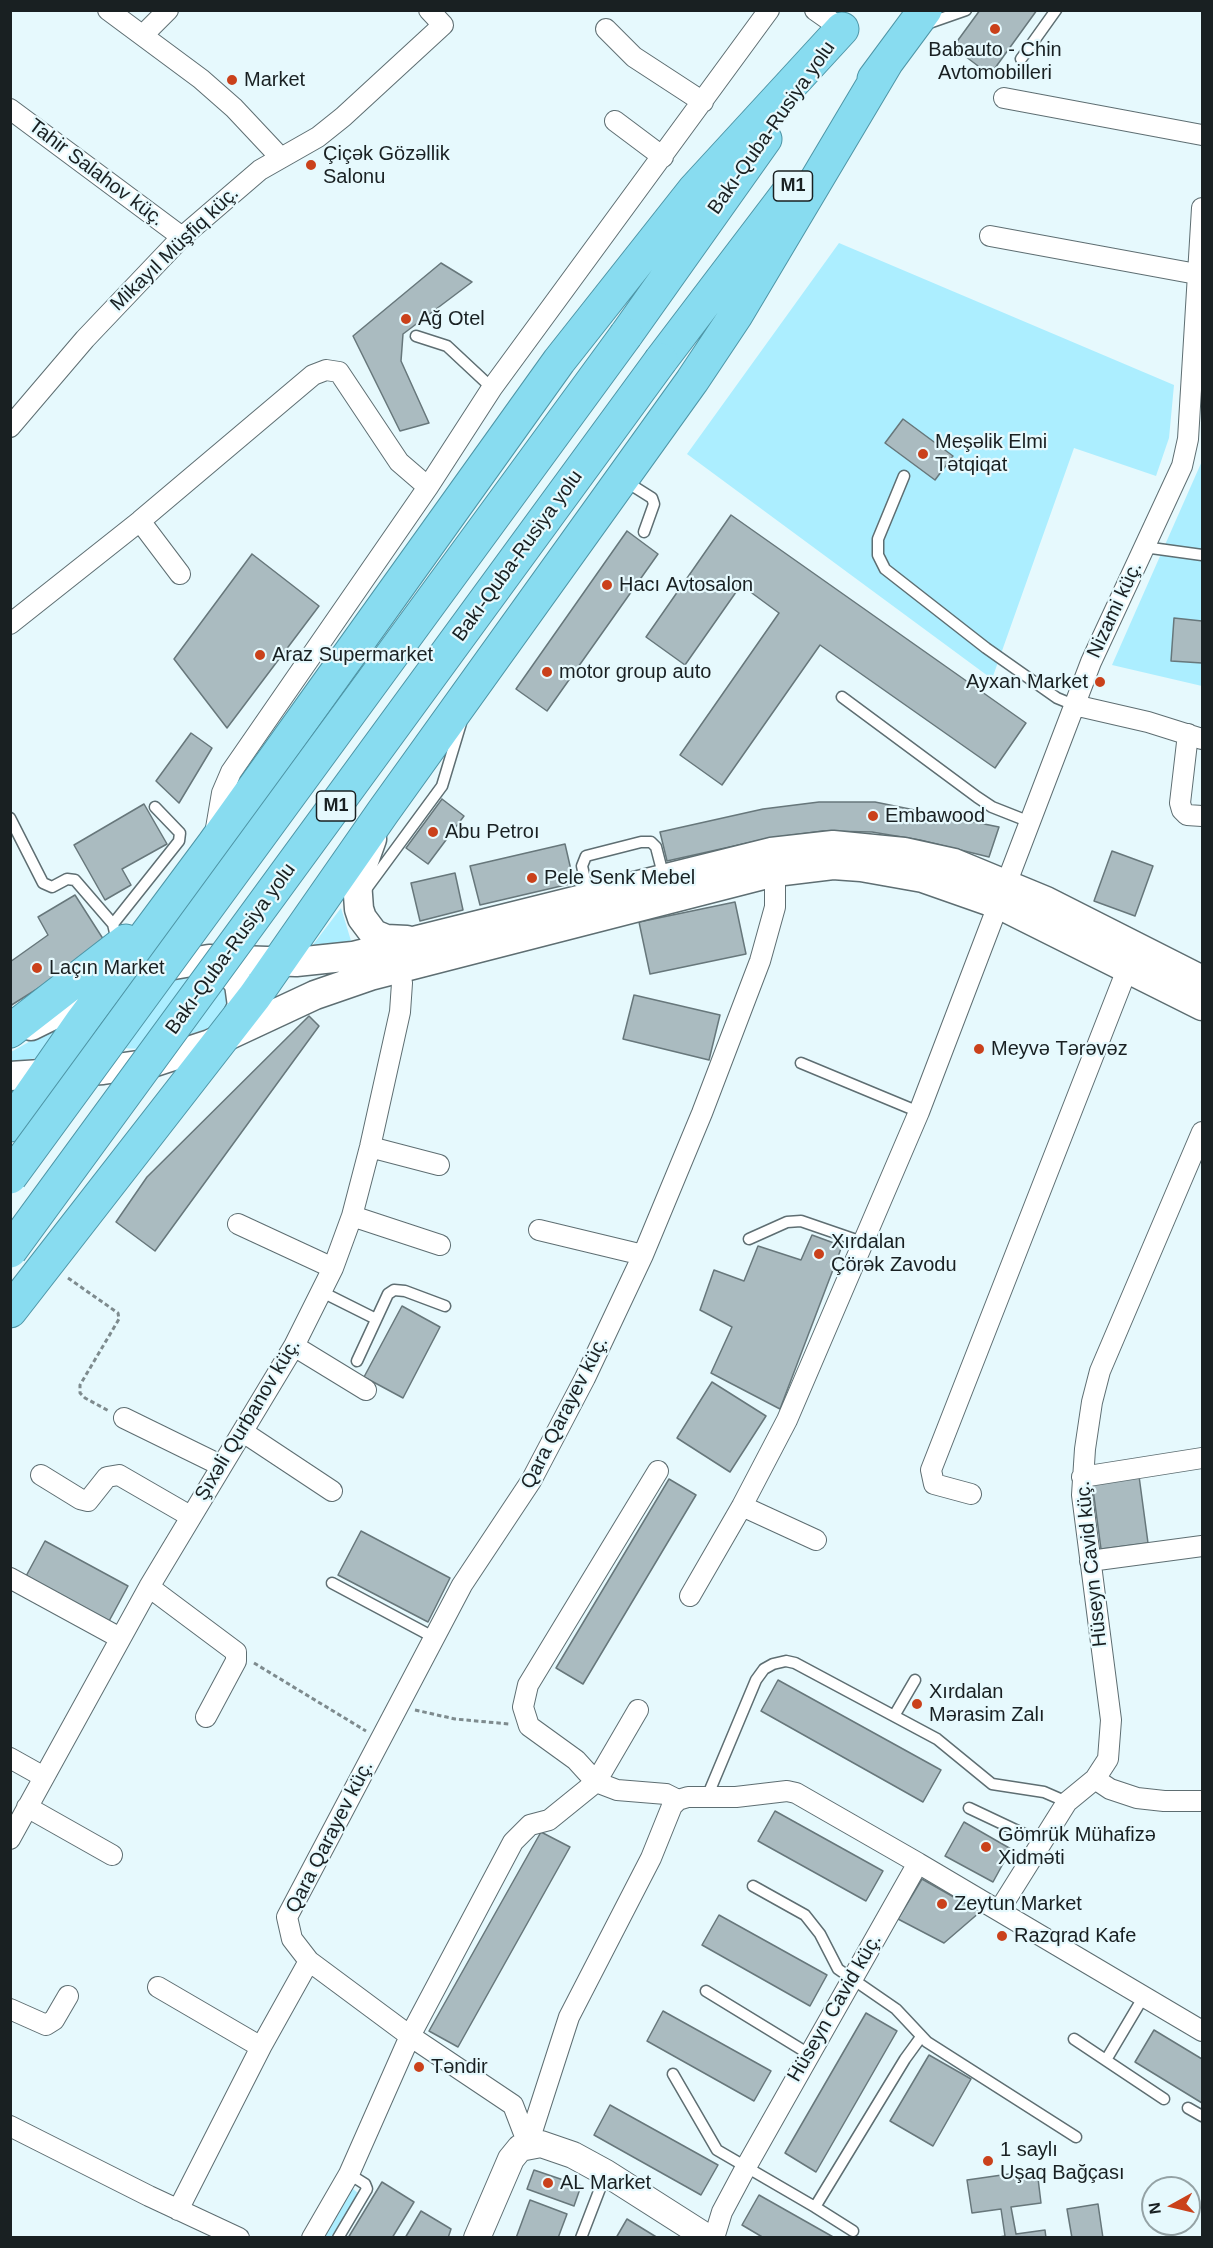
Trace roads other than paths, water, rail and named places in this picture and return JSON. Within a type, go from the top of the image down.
[{"type":"highway","name":"Bakı-Quba-Rusiya yolu","points":[[10,1177],[626,336],[849,20]]},
{"type":"highway","points":[[10,1125],[559,361],[630,268],[694,190],[849,20]]},
{"type":"highway","name":"Bakı-Quba-Rusiya yolu","points":[[10,1251],[661,360],[918,20]]},
{"type":"highway","points":[[10,1311],[225,1037],[622,479],[736,315],[886,63]]},
{"type":"highway","points":[[10,1031],[116,936],[173,897]]},
{"type":"main road","points":[[383,812],[357,881],[357,902],[366,924],[379,937],[394,940],[427,939]]},
{"type":"main road","points":[[10,1036],[159,966],[191,961],[326,960],[427,939],[771,852],[833,845],[863,846],[954,863],[1128,967],[1203,1006]]},
{"type":"main road","points":[[10,1076],[103,1070],[152,1063],[190,1052],[337,987],[776,872],[832,865],[861,867],[1004,894],[1203,980]]},
{"type":"main road","points":[[191,961],[216,964],[228,970],[239,984],[242,1006],[225,1037]]},
{"type":"main road","points":[[106,989],[88,1021],[86,1029],[89,1045],[98,1057],[107,1062],[152,1063]]},
{"type":"street","points":[[108,10],[234,108],[280,158]]},
{"type":"street","points":[[143,35],[168,10]]},
{"type":"street","points":[[213,845],[222,793],[231,772],[428,487],[492,388],[769,10]]},
{"type":"street","points":[[815,10],[849,20]]},
{"type":"street","name":"Mikayıl Müşfiq küç.","points":[[10,427],[85,339],[182,237],[243,183],[280,158],[318,137],[343,117],[436,18]]},
{"type":"street","points":[[606,29],[634,57],[703,102]]},
{"type":"street","points":[[1004,98],[1203,135]]},
{"type":"street","name":"Tahir Salahov küç.","points":[[10,109],[182,237]]},
{"type":"street","points":[[615,121],[663,157]]},
{"type":"street","name":"Nizami küç.","points":[[690,1596],[742,1506],[786,1420],[919,1112],[1004,894],[1074,705],[1144,547],[1195,440],[1203,208]]},
{"type":"street","points":[[990,236],[1200,275]]},
{"type":"street","points":[[10,624],[140,521],[313,375],[326,370],[339,372],[399,462],[428,487]]},
{"type":"street","points":[[140,521],[180,574]]},
{"type":"street","points":[[1074,705],[1196,736],[1180,803],[1187,815],[1203,816]]},
{"type":"street","name":"Qara Qarayev küç.","points":[[528,2144],[513,2105],[410,2036],[309,1961],[292,1938],[287,1917],[478,1558],[531,1481],[585,1378],[643,1255],[702,1113],[760,961],[776,907],[776,872]]},
{"type":"street","points":[[971,1494],[934,1484],[931,1470],[1128,967]]},
{"type":"street","name":"Şıxəli Qurbanov küç.","points":[[10,1839],[149,1587],[220,1465],[243,1432],[294,1347],[333,1268],[352,1216],[400,1012],[402,983],[399,969]]},
{"type":"street","name":"Hüseyn Cavid küç.","points":[[1000,1908],[1067,1802],[1095,1779],[1108,1759],[1111,1720],[1090,1561],[1082,1477],[1092,1402],[1100,1371],[1203,1132]]},
{"type":"street","points":[[370,1147],[439,1165]]},
{"type":"street","points":[[352,1216],[440,1245]]},
{"type":"street","points":[[238,1224],[333,1268]]},
{"type":"street","points":[[539,1230],[643,1255]]},
{"type":"street","points":[[294,1347],[366,1390]]},
{"type":"street","points":[[124,1418],[220,1465]]},
{"type":"street","points":[[243,1432],[333,1491]]},
{"type":"street","points":[[1082,1477],[1203,1458]]},
{"type":"street","points":[[658,1471],[528,1685],[523,1707],[529,1726],[576,1760],[596,1782],[617,1790],[666,1794],[678,1800],[787,1791],[796,1793],[1000,1908],[1203,2031]]},
{"type":"street","points":[[41,1475],[80,1499],[88,1501],[107,1477],[119,1474],[190,1516]]},
{"type":"street","points":[[742,1506],[816,1540]]},
{"type":"street","points":[[1090,1561],[1203,1546]]},
{"type":"street","points":[[10,1578],[120,1638]]},
{"type":"street","points":[[149,1587],[236,1652],[236,1661],[206,1717]]},
{"type":"street","points":[[312,2238],[349,2174],[410,2036],[513,1842],[530,1825],[549,1820],[596,1782],[638,1710]]},
{"type":"street","points":[[10,1758],[44,1777]]},
{"type":"street","points":[[1095,1779],[1110,1789],[1137,1798],[1203,1801]]},
{"type":"street","points":[[528,2144],[568,2017],[651,1858],[672,1806],[678,1800]]},
{"type":"street","points":[[27,1807],[112,1854]]},
{"type":"street","name":"Hüseyn Cavid küç.","points":[[714,2238],[722,2212],[746,2167],[918,1863]]},
{"type":"street","points":[[178,2210],[261,2047],[309,1961]]},
{"type":"street","points":[[158,1987],[261,2047]]},
{"type":"street","points":[[10,2009],[46,2025],[54,2020],[68,1996]]},
{"type":"street","points":[[10,2126],[239,2238]]},
{"type":"street","points":[[477,2238],[511,2159],[520,2148],[528,2144],[554,2147],[606,2173],[708,2238]]},
{"type":"lane","points":[[918,20],[966,10]]},
{"type":"lane","points":[[1021,59],[1056,10]]},
{"type":"lane","points":[[416,336],[447,346],[492,388]]},
{"type":"lane","points":[[904,476],[878,538],[878,555],[885,569],[986,648],[1057,698],[1074,705]]},
{"type":"lane","points":[[622,479],[652,498],[654,504],[644,532]]},
{"type":"lane","points":[[1144,547],[1203,555]]},
{"type":"lane","points":[[357,902],[445,780],[469,692]]},
{"type":"lane","points":[[842,697],[977,798],[992,807],[1030,822]]},
{"type":"lane","points":[[10,818],[43,883],[52,887],[67,879],[75,880],[116,936],[179,841],[180,833],[155,807]]},
{"type":"lane","points":[[589,898],[582,860],[586,856],[608,850],[651,842],[656,847],[664,879]]},
{"type":"lane","points":[[801,1063],[919,1112]]},
{"type":"lane","points":[[749,1239],[787,1222],[801,1221],[862,1242]]},
{"type":"lane","points":[[357,1361],[388,1294],[394,1290],[405,1291],[445,1306]]},
{"type":"lane","points":[[322,1292],[376,1319]]},
{"type":"lane","points":[[332,1583],[435,1638]]},
{"type":"lane","points":[[707,1797],[756,1680],[764,1669],[773,1664],[795,1663],[937,1739],[992,1785],[1044,1792],[1067,1802]]},
{"type":"lane","points":[[894,1716],[915,1680]]},
{"type":"lane","points":[[969,1808],[1041,1842]]},
{"type":"lane","points":[[753,1886],[805,1915],[820,1934],[838,1969],[896,2009],[921,2037],[1076,2137]]},
{"type":"lane","points":[[706,1991],[809,2054]]},
{"type":"lane","points":[[1106,2060],[1144,1996]]},
{"type":"lane","points":[[815,2207],[904,2059],[921,2037]]},
{"type":"lane","points":[[1074,2039],[1164,2099]]},
{"type":"lane","points":[[673,2074],[717,2150],[853,2231]]},
{"type":"lane","points":[[1188,2108],[1203,2116]]},
{"type":"lane","points":[[582,2238],[606,2173]]},
{"type":"lane","points":[[338,2238],[366,2194],[365,2184],[349,2174]]},
{"type":"place","name":"Babauto - Chin Avtomobilleri","points":[[995,29]]},
{"type":"place","name":"Market","points":[[232,80]]},
{"type":"place","name":"Çiçək Gözəllik Salonu","points":[[311,165]]},
{"type":"place","name":"Ağ Otel","points":[[406,319]]},
{"type":"place","name":"Meşəlik Elmi Tətqiqat","points":[[923,454]]},
{"type":"place","name":"Hacı Avtosalon","points":[[607,585]]},
{"type":"place","name":"Araz Supermarket","points":[[260,655]]},
{"type":"place","name":"motor group auto","points":[[547,672]]},
{"type":"place","name":"Ayxan Market","points":[[1100,682]]},
{"type":"place","name":"Embawood","points":[[873,816]]},
{"type":"place","name":"Abu Petroı","points":[[433,832]]},
{"type":"place","name":"Pele Senk Mebel","points":[[532,878]]},
{"type":"place","name":"Laçın Market","points":[[37,968]]},
{"type":"place","name":"Meyvə Tərəvəz","points":[[979,1049]]},
{"type":"place","name":"Xırdalan Çörək Zavodu","points":[[819,1254]]},
{"type":"place","name":"Xırdalan Mərasim Zalı","points":[[917,1704]]},
{"type":"place","name":"Gömrük Mühafizə Xidməti","points":[[986,1847]]},
{"type":"place","name":"Zeytun Market","points":[[942,1904]]},
{"type":"place","name":"Razqrad Kafe","points":[[1002,1936]]},
{"type":"place","name":"Təndir","points":[[419,2067]]},
{"type":"place","name":"1 saylı Uşaq Bağçası","points":[[988,2161]]},
{"type":"place","name":"AL Market","points":[[548,2183]]}]
